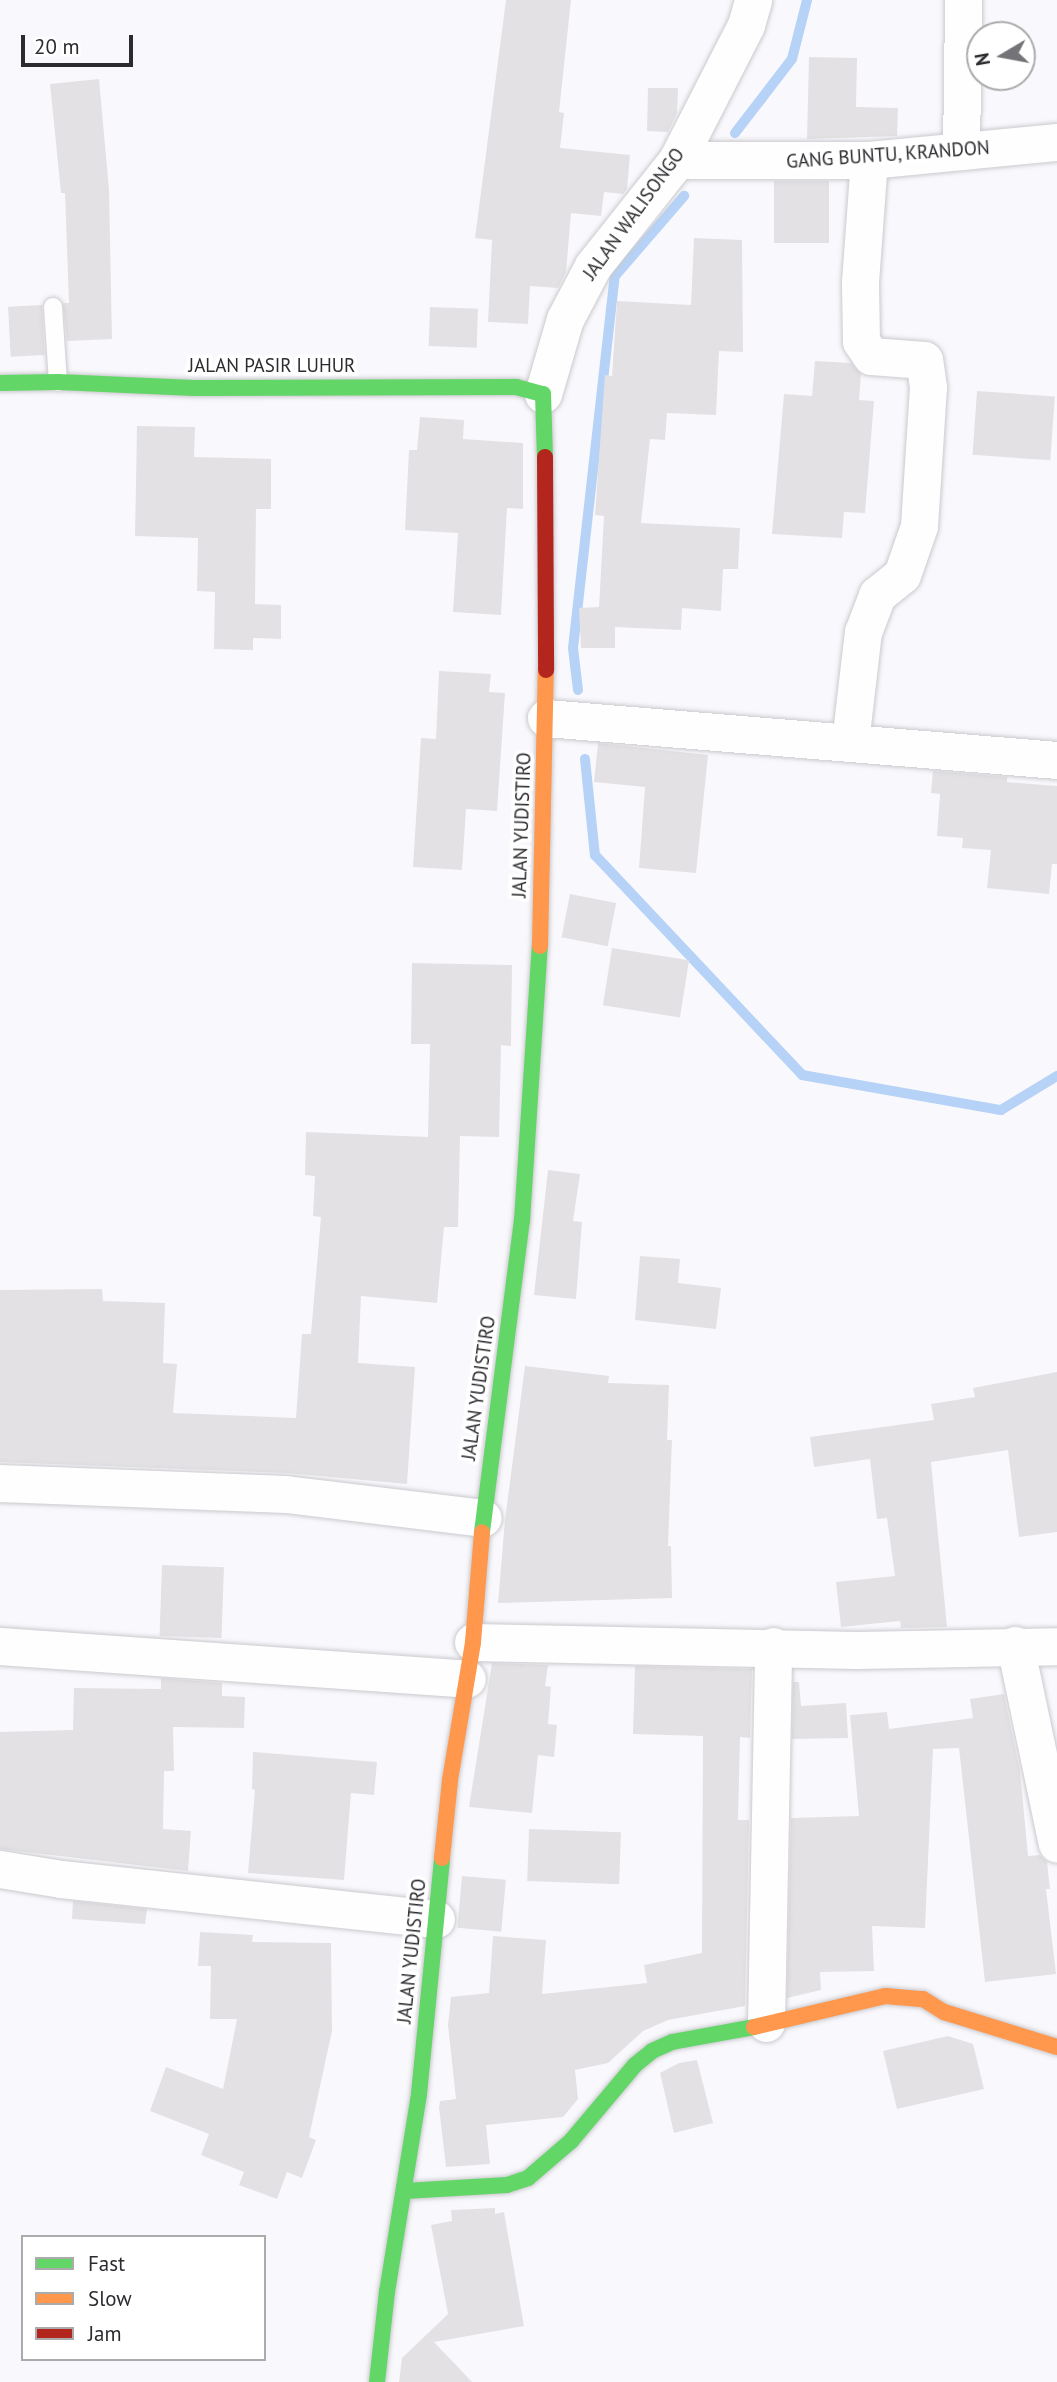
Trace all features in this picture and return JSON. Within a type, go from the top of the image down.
[{"type":"street","name":"JALAN WALISONGO","points":[[543,394],[565,319],[593,266],[677,160],[746,25],[753,0]]},
{"type":"street","points":[[961,151],[963,0]]},
{"type":"street","name":"GANG BUNTU, KRANDON","points":[[677,160],[869,160],[1057,142]]},
{"type":"street","points":[[850,742],[863,632],[877,595],[902,575],[919,526],[928,387],[924,360],[871,356],[861,341],[860,282],[869,160]]},
{"type":"street","name":"JALAN PASIR LUHUR","points":[[0,383],[58,382],[194,388],[516,387],[543,394]]},
{"type":"street","name":"JALAN YUDISTIRO","points":[[377,2382],[387,2292],[419,2094],[450,1780],[473,1642],[482,1518],[525,1182],[539,989],[546,718],[547,421],[543,394]]},
{"type":"street","points":[[546,718],[1057,760]]},
{"type":"street","points":[[0,1483],[286,1494],[482,1518]]},
{"type":"street","points":[[473,1642],[773,1646],[856,1650],[1057,1646]]},
{"type":"street","points":[[1015,1645],[1057,1844]]},
{"type":"street","points":[[0,1646],[230,1660],[467,1679]]},
{"type":"street","points":[[766,2023],[773,1646]]},
{"type":"street","points":[[0,1869],[61,1880],[436,1919]]},
{"type":"street","points":[[405,2191],[507,2185],[528,2178],[571,2141],[612,2088],[652,2051],[672,2042],[885,1996],[923,1999],[944,2012],[1057,2047]]},
{"type":"lane","points":[[53,307],[58,382]]},
{"type":"building","points":[[506,0],[571,0],[559,112],[564,113],[560,148],[630,155],[627,189],[623,194],[604,192],[601,216],[571,213],[566,272],[558,288],[530,286],[528,324],[488,322],[492,240],[475,238]]},
{"type":"building","points":[[809,57],[857,58],[856,107],[898,108],[897,136],[807,139]]},
{"type":"building","points":[[99,79],[109,189],[112,339],[67,341],[63,303],[69,303],[65,193],[61,193],[50,84]]},
{"type":"building","points":[[648,88],[678,88],[677,113],[668,132],[647,131]]},
{"type":"building","points":[[774,181],[829,181],[829,243],[774,243]]},
{"type":"building","points":[[694,238],[742,240],[743,352],[719,351],[716,415],[667,413],[665,440],[650,439],[641,523],[740,528],[738,569],[723,569],[721,611],[682,608],[681,630],[615,627],[615,648],[581,648],[579,608],[599,607],[604,516],[595,515],[605,375],[612,376],[617,301],[691,305]]},
{"type":"building","points":[[42,305],[45,355],[11,357],[8,307]]},
{"type":"building","points":[[430,307],[478,309],[477,348],[429,346]]},
{"type":"building","points":[[815,361],[851,363],[861,374],[859,400],[874,401],[865,513],[844,512],[842,538],[772,534],[784,394],[812,396]]},
{"type":"building","points":[[977,391],[1055,396],[1050,460],[973,455]]},
{"type":"building","points":[[420,417],[464,420],[463,439],[523,443],[523,509],[507,508],[501,615],[453,612],[458,533],[405,530],[409,450],[417,450]]},
{"type":"building","points":[[137,426],[195,427],[194,457],[271,459],[271,509],[256,509],[255,604],[281,605],[281,639],[253,638],[253,650],[214,649],[215,592],[197,591],[198,538],[135,536]]},
{"type":"building","points":[[439,671],[491,674],[489,692],[505,693],[497,811],[466,809],[462,870],[413,867],[421,738],[436,739]]},
{"type":"building","points":[[598,743],[708,755],[696,873],[639,868],[645,787],[594,782]]},
{"type":"building","points":[[933,771],[1007,777],[1007,782],[1057,786],[1057,864],[1052,864],[1049,894],[987,888],[991,850],[962,848],[963,838],[937,836],[940,794],[931,793]]},
{"type":"building","points":[[570,894],[616,903],[608,946],[562,937]]},
{"type":"building","points":[[612,948],[689,960],[680,1017],[603,1005]]},
{"type":"building","points":[[412,963],[512,965],[511,1046],[501,1045],[499,1137],[460,1136],[458,1227],[444,1227],[437,1303],[361,1296],[358,1363],[415,1367],[407,1484],[287,1473],[0,1462],[0,1290],[102,1289],[103,1301],[165,1303],[163,1363],[177,1364],[173,1413],[296,1418],[302,1334],[311,1334],[321,1217],[313,1216],[315,1176],[305,1175],[306,1132],[428,1137],[430,1044],[411,1044]]},
{"type":"building","points":[[548,1170],[580,1174],[573,1221],[582,1222],[576,1299],[534,1295]]},
{"type":"building","points":[[640,1256],[680,1259],[678,1283],[721,1288],[716,1329],[635,1320]]},
{"type":"building","points":[[525,1366],[609,1376],[608,1383],[669,1385],[667,1440],[672,1440],[668,1546],[671,1546],[672,1598],[498,1603],[505,1520]]},
{"type":"building","points":[[1057,1372],[1057,1532],[1019,1537],[1008,1450],[931,1462],[947,1627],[901,1628],[900,1621],[841,1627],[836,1582],[895,1576],[887,1518],[877,1519],[870,1459],[814,1467],[810,1437],[934,1420],[931,1404],[975,1397],[973,1388]]},
{"type":"building","points":[[162,1565],[224,1567],[221,1638],[160,1636]]},
{"type":"building","points":[[492,1663],[548,1665],[545,1686],[551,1687],[548,1724],[557,1725],[554,1757],[538,1755],[532,1813],[469,1807]]},
{"type":"building","points":[[635,1666],[752,1669],[750,1738],[740,1737],[738,1820],[749,1820],[745,2006],[668,2020],[643,2031],[608,2063],[575,2070],[578,2099],[563,2117],[486,2125],[490,2164],[446,2167],[439,2107],[440,2101],[456,2099],[448,2025],[451,1997],[489,1993],[493,1936],[546,1940],[542,1994],[647,1983],[644,1965],[702,1953],[703,1736],[633,1734]]},
{"type":"building","points":[[161,1678],[222,1683],[222,1696],[245,1697],[244,1728],[173,1727],[174,1771],[164,1771],[163,1829],[191,1831],[188,1871],[0,1849],[0,1732],[73,1730],[74,1688],[161,1689]]},
{"type":"building","points":[[793,1682],[799,1682],[801,1706],[846,1703],[848,1738],[792,1739]]},
{"type":"building","points":[[1004,1694],[1020,1771],[1028,1856],[1040,1855],[1047,1862],[1050,1889],[1046,1889],[1056,1974],[985,1982],[959,1748],[933,1749],[925,1928],[872,1926],[874,1971],[820,1972],[821,1990],[787,1998],[791,1818],[859,1816],[850,1715],[887,1712],[889,1729],[973,1718],[970,1699]]},
{"type":"building","points":[[253,1752],[377,1762],[374,1795],[351,1793],[344,1880],[248,1873],[255,1790],[252,1789]]},
{"type":"building","points":[[529,1829],[621,1832],[619,1884],[527,1881]]},
{"type":"building","points":[[462,1876],[506,1880],[501,1932],[457,1928]]},
{"type":"building","points":[[73,1901],[147,1909],[145,1924],[72,1919]]},
{"type":"building","points":[[200,1932],[253,1935],[252,1942],[331,1943],[332,2031],[309,2137],[316,2140],[302,2178],[287,2172],[277,2199],[239,2185],[244,2172],[201,2155],[209,2134],[150,2111],[166,2067],[223,2089],[237,2019],[210,2019],[211,1966],[198,1966]]},
{"type":"building","points":[[948,2036],[973,2044],[984,2089],[897,2109],[883,2051]]},
{"type":"building","points":[[697,2060],[713,2123],[674,2133],[660,2073],[679,2063]]},
{"type":"building","points":[[495,2208],[495,2214],[504,2212],[524,2326],[434,2342],[472,2382],[399,2382],[402,2358],[448,2314],[431,2225],[452,2221],[451,2210]]},
{"type":"waterway","points":[[735,133],[792,59],[807,0]]},
{"type":"waterway","points":[[578,690],[573,648],[615,276],[684,196]]},
{"type":"waterway","points":[[585,759],[595,855],[802,1075],[1001,1110],[1057,1076]]},
{"type":"traffic: fast","points":[[0,383],[58,382],[194,388],[516,387],[543,394],[545,457]]},
{"type":"traffic: fast","points":[[482,1532],[522,1221],[540,946]]},
{"type":"traffic: fast","points":[[377,2382],[387,2292],[419,2094],[442,1858]]},
{"type":"traffic: fast","points":[[405,2191],[507,2185],[528,2178],[571,2141],[635,2065],[652,2051],[672,2042],[754,2027]]},
{"type":"traffic: slow","points":[[540,946],[546,670]]},
{"type":"traffic: slow","points":[[442,1858],[450,1780],[473,1642],[482,1532]]},
{"type":"traffic: slow","points":[[754,2027],[885,1996],[923,1999],[944,2012],[1057,2047]]},
{"type":"traffic: jam","points":[[545,457],[546,670]]}]
